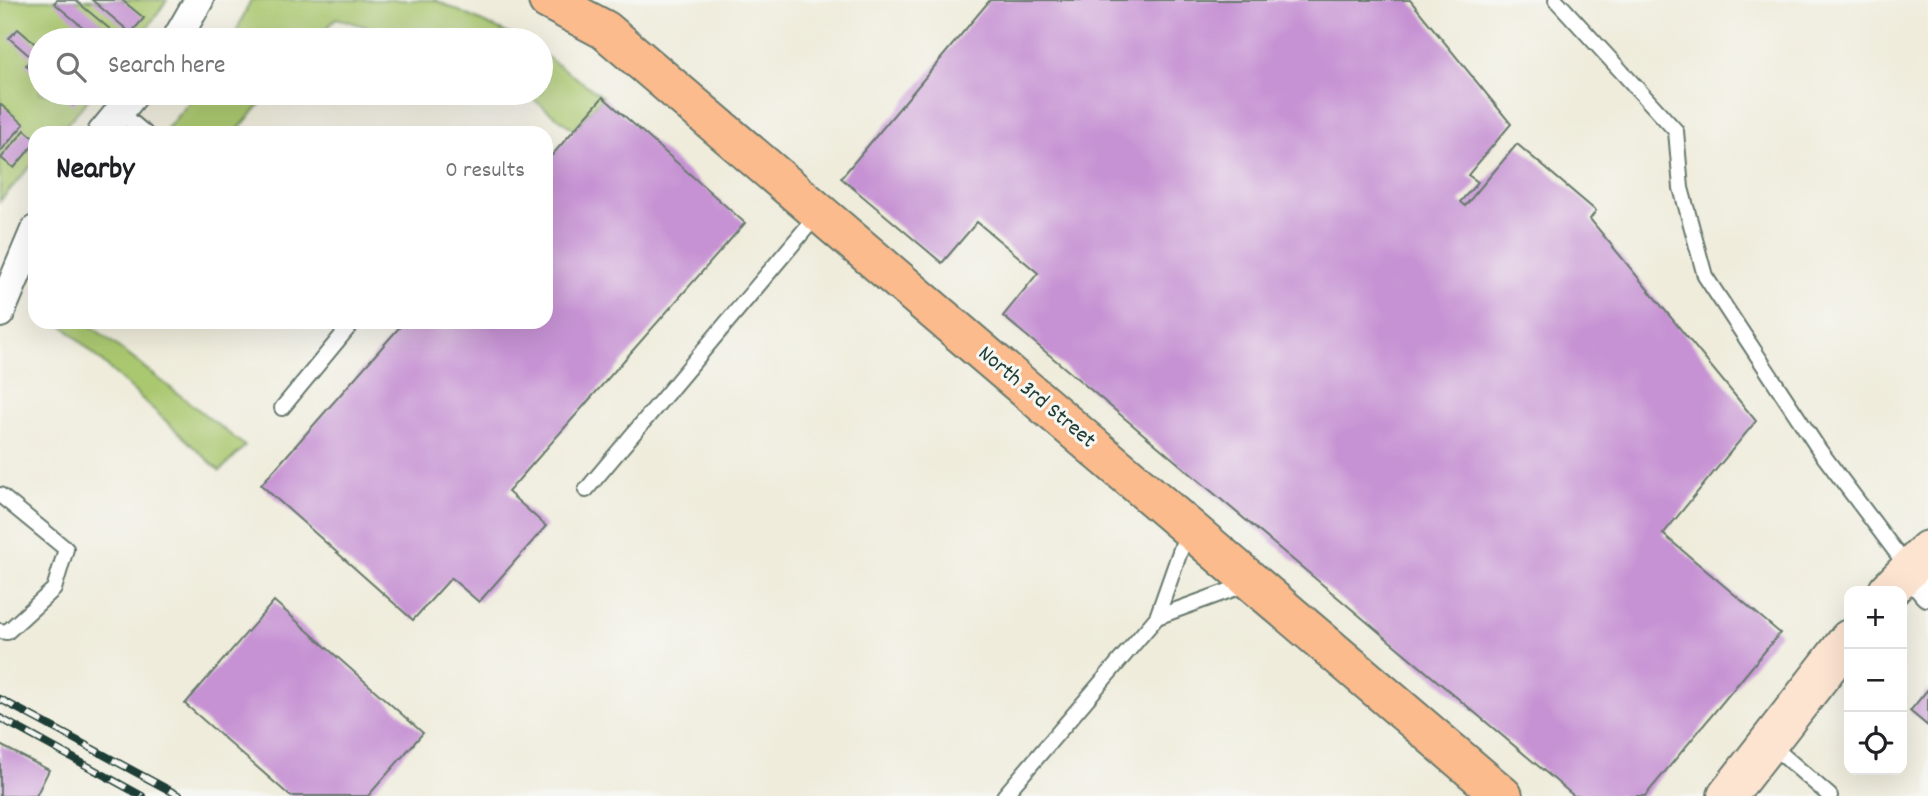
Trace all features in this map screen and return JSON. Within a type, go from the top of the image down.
[{"type":"highway","points":[[548,0],[605,30]]},
{"type":"highway","name":"North 3rd Street","points":[[605,30],[1503,796]]},
{"type":"main road","points":[[1727,796],[1844,645]]},
{"type":"street","points":[[183,28],[199,0]]},
{"type":"street","name":"North 3rd Street","points":[[570,0],[605,30]]},
{"type":"street","points":[[2,300],[28,245]]},
{"type":"lane","points":[[1556,0],[1676,131],[1681,188],[1705,276],[1820,451],[1913,575]]},
{"type":"lane","points":[[119,113],[136,126]]},
{"type":"lane","points":[[586,490],[819,213]]},
{"type":"lane","points":[[282,408],[347,329]]},
{"type":"lane","points":[[0,495],[66,549],[54,589],[6,632],[0,631]]},
{"type":"lane","points":[[1004,796],[1157,617],[1189,528]]},
{"type":"lane","points":[[1157,617],[1252,582]]},
{"type":"lane","points":[[1768,743],[1830,796]]},
{"type":"green space","points":[[0,0],[167,0],[147,28],[28,28],[28,105],[84,105],[65,126],[28,126],[28,169],[0,201]]},
{"type":"green space","points":[[251,0],[435,0],[496,28],[371,28],[336,18],[327,28],[238,28]]},
{"type":"green space","points":[[553,62],[603,97],[574,130],[541,105],[553,105]]},
{"type":"green space","points":[[187,105],[260,105],[241,126],[169,126]]},
{"type":"green space","points":[[67,329],[95,329],[245,446],[220,471]]},
{"type":"building","points":[[57,0],[75,0],[109,28],[84,28],[54,3]]},
{"type":"building","points":[[92,0],[122,0],[144,18],[135,28],[125,28]]},
{"type":"building","points":[[990,0],[1410,0],[1511,124],[1468,175],[1478,182],[1460,202],[1465,206],[1517,144],[1596,211],[1590,219],[1756,421],[1663,534],[1780,633],[1645,796],[1574,796],[1003,316],[1038,273],[977,222],[942,263],[841,178]]},
{"type":"building","points":[[18,29],[28,38],[28,55],[9,38]]},
{"type":"building","points":[[603,97],[745,223],[508,492],[546,526],[479,602],[451,578],[413,620],[261,485],[398,329],[553,329],[553,154]]},
{"type":"building","points":[[0,104],[24,124],[0,152]]},
{"type":"building","points":[[25,130],[28,133],[28,151],[14,168],[1,158]]},
{"type":"building","points":[[274,601],[423,733],[368,796],[290,796],[185,704]]},
{"type":"building","points":[[1928,689],[1928,726],[1910,711]]},
{"type":"building","points":[[0,745],[49,770],[36,796],[0,796]]},
{"type":"railway","points":[[0,699],[180,796]]},
{"type":"railway","points":[[0,718],[142,796]]}]
